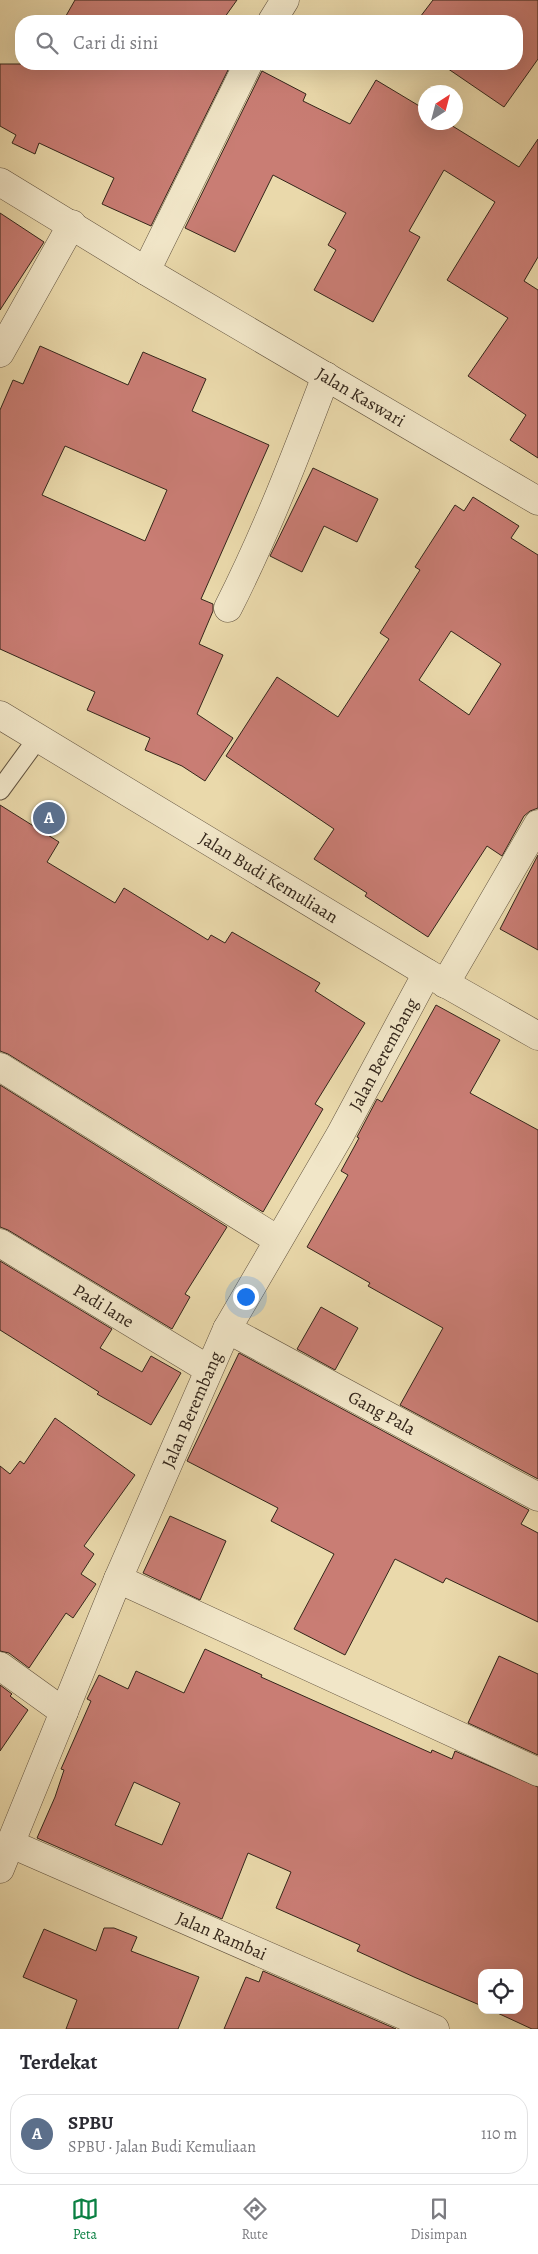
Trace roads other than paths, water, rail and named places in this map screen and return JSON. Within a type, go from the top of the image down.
[{"type":"street","points":[[276,15],[285,0]]},
{"type":"street","points":[[146,271],[245,70]]},
{"type":"street","name":"Jalan Kaswari","points":[[0,182],[72,224],[146,271],[538,501]]},
{"type":"street","points":[[0,353],[72,224]]},
{"type":"street","points":[[228,608],[258,546],[297,454],[326,376]]},
{"type":"street","name":"Jalan Budi Kemuliaan","points":[[0,715],[436,978],[538,1036]]},
{"type":"street","name":"Jalan Berembang","points":[[0,1869],[118,1579],[226,1329],[340,1135],[436,978],[538,824]]},
{"type":"street","points":[[0,1067],[278,1240]]},
{"type":"street","name":"Padi lane","points":[[0,1243],[208,1369]]},
{"type":"street","name":"Gang Pala","points":[[226,1329],[538,1497]]},
{"type":"street","points":[[118,1579],[538,1772]]},
{"type":"street","points":[[0,1666],[64,1712]]},
{"type":"street","name":"Jalan Rambai","points":[[9,1843],[435,2029]]},
{"type":"lane","points":[[0,790],[38,738]]},
{"type":"place","name":"SPBU","points":[[49,818]]}]
